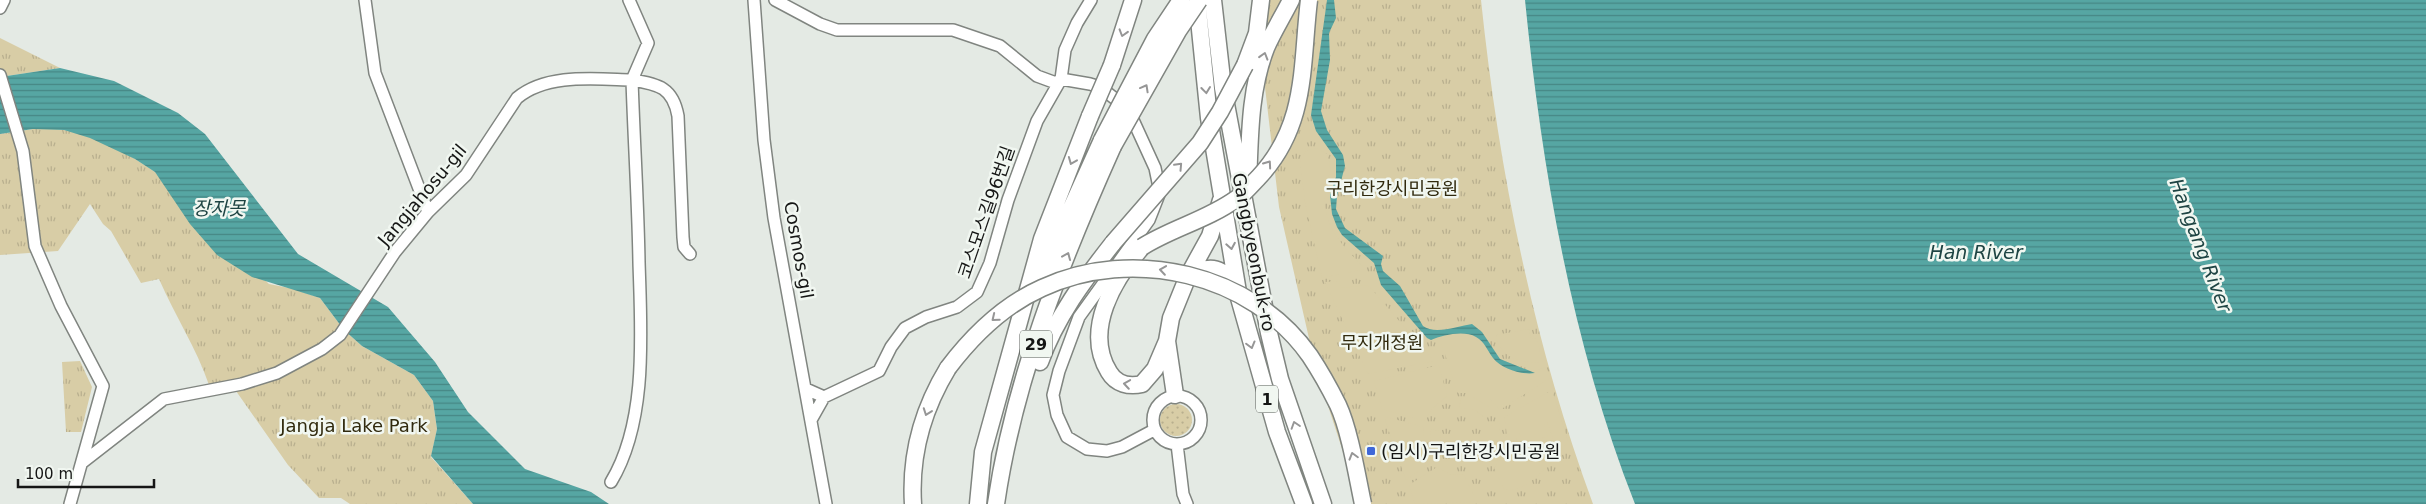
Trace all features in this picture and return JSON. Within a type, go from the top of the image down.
[{"type":"highway","points":[[980,504],[983,452],[1042,239],[1112,65],[1133,0]]},
{"type":"highway","name":"29","points":[[980,504],[1001,414],[1036,295],[1055,244],[1107,143],[1156,39],[1181,0]]},
{"type":"highway","name":"29","points":[[996,504],[1008,439],[1045,313],[1107,143],[1198,0]]},
{"type":"highway","name":"Gangbyeonbuk-ro","points":[[1198,0],[1200,42],[1222,198],[1239,298],[1275,423],[1304,504]]},
{"type":"highway","name":"Gangbyeonbuk-ro","points":[[1213,0],[1223,88],[1269,333],[1280,379],[1323,504]]},
{"type":"highway","points":[[1003,504],[1030,390],[1046,345],[1068,303],[1113,243],[1200,143],[1220,112],[1245,65],[1257,33],[1261,0]]},
{"type":"highway","points":[[1246,213],[1252,103],[1266,48],[1291,0]]},
{"type":"highway","points":[[1222,198],[1210,236],[1188,276],[1171,318],[1167,340],[1155,370],[1142,384],[1125,385],[1117,382],[1109,373],[1103,360],[1099,343],[1104,309],[1123,269],[1142,247],[1161,235],[1200,220],[1238,198],[1266,169],[1286,138],[1297,110],[1309,0]]},
{"type":"highway","points":[[913,504],[913,468],[919,434],[930,402],[948,368],[964,347],[991,320],[1023,298],[1060,280],[1086,274],[1136,267],[1170,271],[1200,278],[1258,303],[1284,327],[1309,355],[1339,406],[1363,504]]},
{"type":"highway","points":[[1188,276],[1202,268],[1212,268],[1224,272],[1239,298]]},
{"type":"highway","points":[[1167,340],[1175,395]]},
{"type":"street","points":[[0,8],[4,0]]},
{"type":"street","points":[[365,0],[375,73],[428,212]]},
{"type":"street","points":[[611,482],[621,466],[636,411],[641,328],[632,80],[648,43],[630,0]]},
{"type":"street","name":"Cosmos-gil","points":[[754,0],[764,140],[772,198],[826,504]]},
{"type":"street","points":[[775,0],[820,24],[837,30],[953,30],[1000,46],[1037,76],[1056,83],[1061,80],[1100,87],[1128,109],[1155,168],[1160,192],[1149,220],[1079,317],[1059,371],[1053,395],[1057,415],[1067,437],[1087,449],[1107,451],[1122,447],[1154,430]]},
{"type":"street","points":[[1061,80],[1065,50],[1077,23],[1091,0]]},
{"type":"street","points":[[0,76],[20,142],[35,246],[61,306],[103,386],[70,504]]},
{"type":"street","name":"Jangjahosu-gil","points":[[83,462],[164,399],[242,384],[277,373],[322,349],[341,333],[395,252],[428,212],[466,175],[517,98],[527,90],[559,81],[632,80],[656,85],[670,93],[676,101],[678,116],[683,237],[684,247],[690,254]]},
{"type":"street","name":"코스모스길96번길","points":[[824,396],[879,371],[891,347],[905,328],[926,317],[957,307],[977,292],[990,263],[1008,200],[1037,121],[1061,80]]},
{"type":"street","points":[[806,389],[824,396],[811,420]]},
{"type":"street","points":[[1175,395],[1189,398],[1201,415],[1196,435],[1191,440],[1177,444],[1164,441],[1154,430],[1152,418],[1156,407],[1164,399],[1175,395]]},
{"type":"street","points":[[1177,444],[1179,473],[1187,504]]},
{"type":"green space","name":"구리한강시민공원","points":[[1262,0],[1481,0],[1498,128],[1521,255],[1553,381],[1593,504],[1360,504],[1316,369],[1279,207],[1259,36]]},
{"type":"green space","points":[[0,38],[60,68],[0,77]]},
{"type":"green space","name":"Jangja Lake Park","points":[[33,129],[60,129],[88,136],[112,146],[145,165],[155,172],[269,284],[294,289],[320,298],[344,330],[362,346],[414,375],[433,401],[437,429],[431,457],[473,504],[350,504],[341,498],[319,498],[288,465],[236,391],[209,385],[198,358],[159,279],[141,283],[111,231],[103,224],[90,204],[58,251],[0,255],[0,134]]},
{"type":"green space","points":[[1316,148],[1327,154],[1330,165],[1325,201],[1329,223],[1341,242],[1365,269],[1322,278],[1305,202],[1300,160],[1306,151]]},
{"type":"green space","name":"무지개정원","points":[[1339,281],[1341,288],[1368,285],[1434,361],[1368,374],[1325,282]]},
{"type":"green space","points":[[1529,329],[1531,339],[1536,338],[1543,362],[1528,362],[1514,358],[1507,355],[1498,343],[1496,335]]},
{"type":"green space","points":[[1463,336],[1476,339],[1502,368],[1518,374],[1526,374],[1546,367],[1550,378],[1500,410],[1489,398],[1479,393],[1458,393],[1440,339]]},
{"type":"green space","points":[[80,361],[92,387],[81,432],[66,432],[62,362]]},
{"type":"green space","points":[[1439,365],[1447,396],[1432,409],[1424,421],[1382,409],[1374,381]]},
{"type":"green space","points":[[1552,390],[1568,441],[1557,456],[1540,474],[1521,487],[1512,490],[1504,489],[1494,468],[1505,450],[1507,432],[1504,417]],"holes":[[[1547,422],[1558,453],[1555,454],[1554,451],[1525,461],[1515,434],[1519,432],[1524,445],[1548,436],[1544,424]]]},
{"type":"green space","points":[[1473,397],[1489,407],[1493,415],[1485,418],[1475,410],[1459,408],[1461,399]]},
{"type":"green space","points":[[1176,404],[1187,409],[1192,420],[1187,431],[1176,436],[1165,431],[1160,420],[1165,409]]},
{"type":"green space","points":[[1387,417],[1423,427],[1425,448],[1433,461],[1406,480],[1385,420]]},
{"type":"green space","points":[[1499,421],[1500,438],[1498,449],[1492,458],[1487,461],[1484,453],[1491,438],[1491,426]]},
{"type":"green space","points":[[1430,429],[1440,431],[1441,446],[1447,453],[1438,458],[1431,443]]},
{"type":"green space","points":[[1437,467],[1449,474],[1464,475],[1474,496],[1473,502],[1415,504],[1409,485]]},
{"type":"water","points":[[1327,0],[1334,0],[1336,18],[1329,33],[1330,60],[1321,111],[1327,130],[1343,155],[1345,166],[1337,196],[1336,209],[1345,228],[1383,256],[1381,264],[1383,271],[1400,286],[1423,326],[1428,329],[1440,330],[1472,324],[1482,332],[1500,359],[1535,373],[1518,372],[1501,365],[1493,358],[1482,341],[1471,335],[1454,334],[1431,340],[1427,338],[1381,285],[1374,263],[1342,235],[1337,227],[1332,214],[1330,195],[1336,177],[1336,159],[1316,131],[1311,115]]},
{"type":"water","name":"Han River","points":[[1525,0],[2426,0],[2426,504],[1635,504],[1594,382],[1563,256],[1540,128]]},
{"type":"water","name":"장자못","points":[[60,68],[114,81],[178,113],[205,134],[298,254],[388,307],[435,362],[468,412],[525,469],[591,492],[609,504],[473,504],[431,456],[437,429],[433,401],[414,375],[362,346],[344,330],[320,298],[252,277],[217,255],[190,224],[155,172],[135,159],[90,138],[64,130],[33,129],[0,134],[0,77]]},
{"type":"place","name":"(임시)구리한강시민공원","points":[[1371,451]]},
{"type":"water label","name":"Hangang River","points":[[2201,245]]}]
